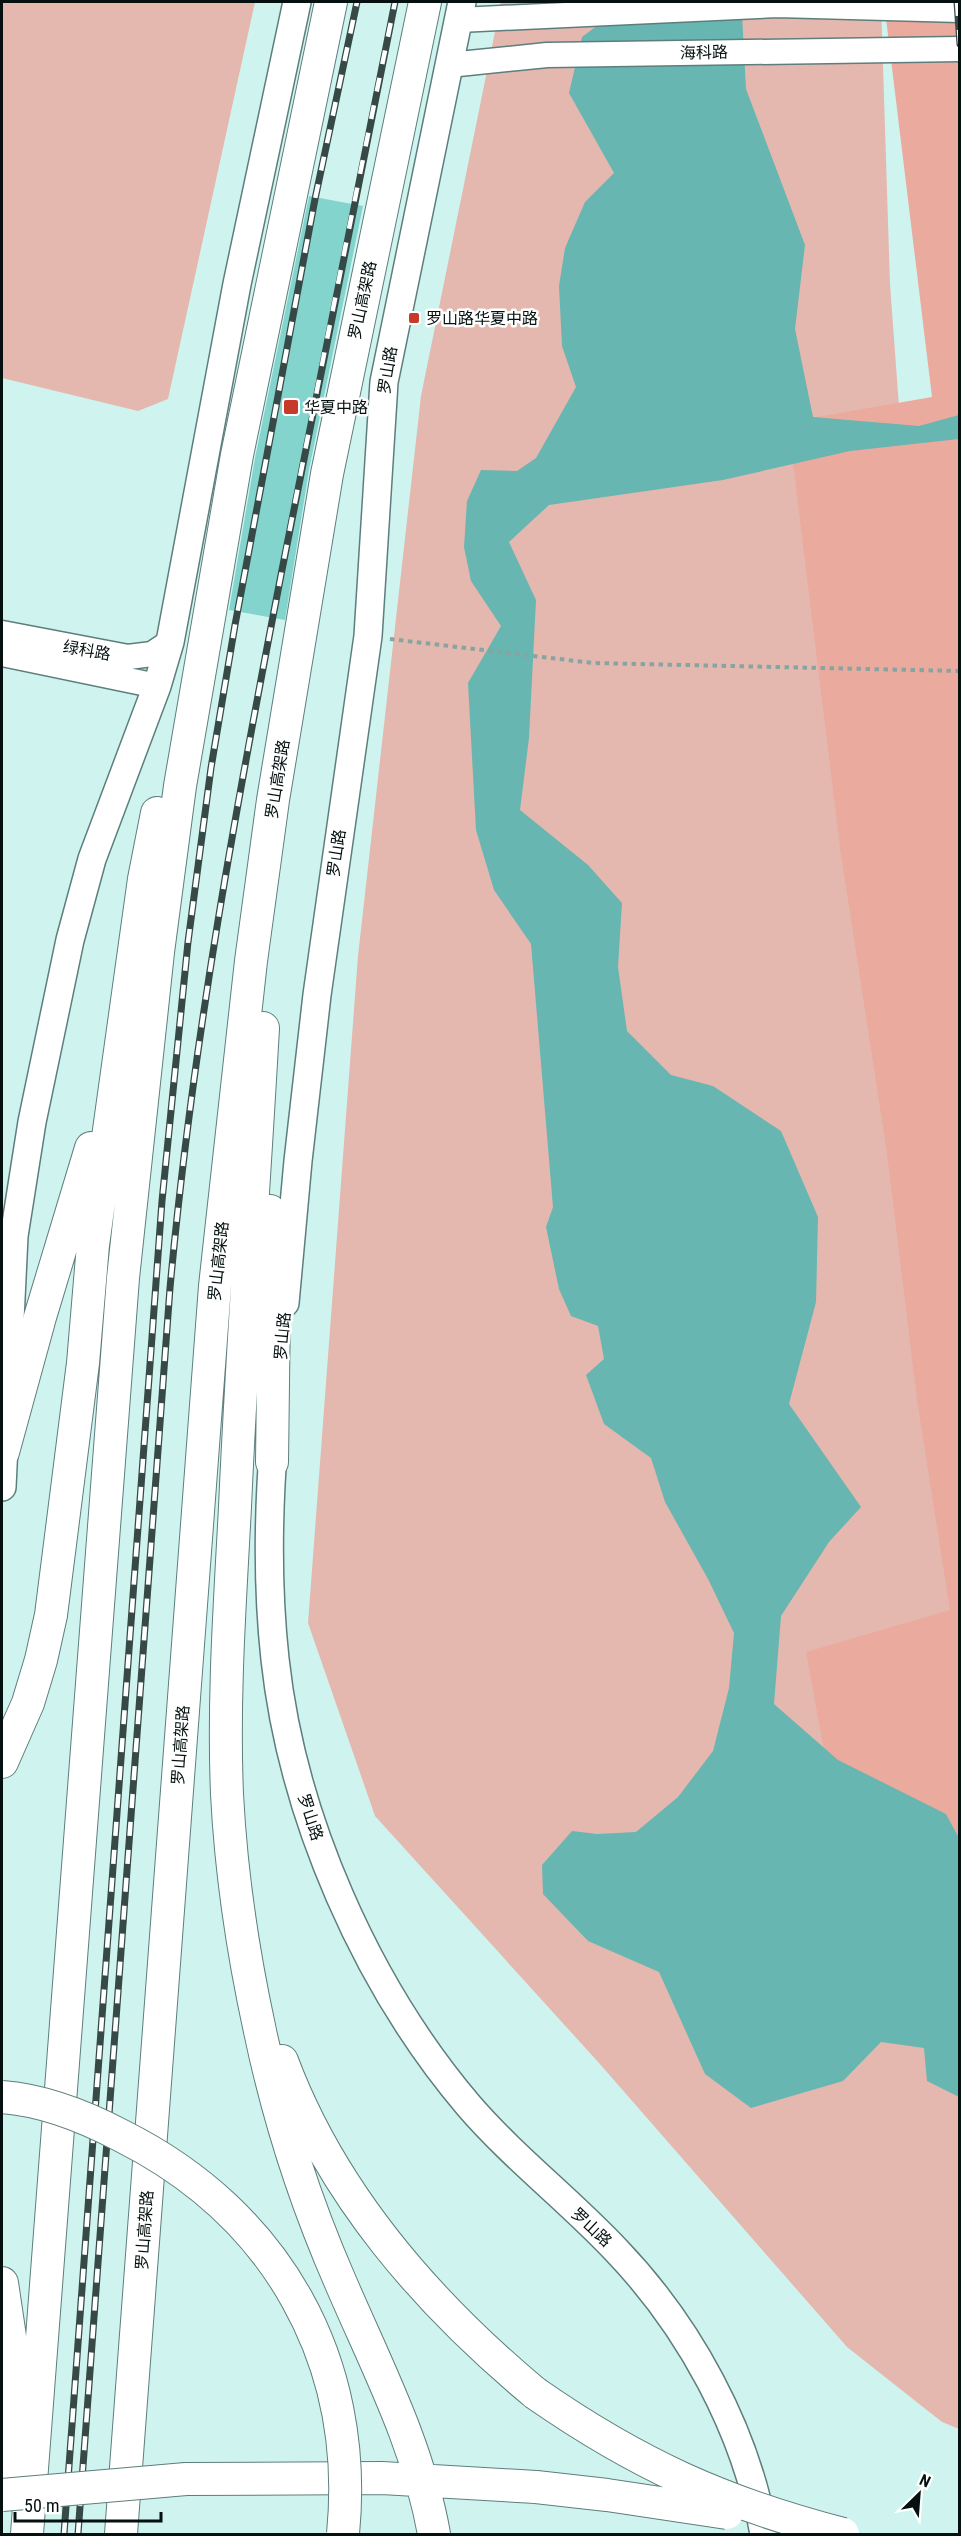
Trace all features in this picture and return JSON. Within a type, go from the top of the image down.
[{"type":"highway","points":[[2,1762],[28,1703],[41,1660],[54,1595],[83,1363],[93,1245],[146,868],[177,717],[237,455],[331,2]]},
{"type":"highway","name":"罗山高架路","points":[[121,2535],[215,1286],[235,1098],[273,800],[327,474],[425,2]]},
{"type":"highway","points":[[27,2535],[123,1278],[157,963],[180,786],[237,455]]},
{"type":"highway","points":[[327,474],[267,964],[237,1460],[226,1720],[227,1795],[236,1889],[260,2031],[286,2135],[339,2279],[414,2452],[427,2493],[434,2535]]},
{"type":"highway","points":[[267,964],[266,1131],[274,1305],[272,1462]]},
{"type":"highway","points":[[3,1452],[40,1317],[107,1093],[128,995]]},
{"type":"highway","points":[[236,1889],[253,1968],[271,2029],[289,2079],[311,2124],[374,2228],[410,2273],[452,2319],[535,2393],[585,2428],[632,2456],[736,2503],[843,2535]]},
{"type":"highway","points":[[2,2097],[66,2112],[153,2151],[201,2185],[257,2241],[298,2302],[316,2337],[330,2375],[346,2458],[343,2535]]},
{"type":"highway","points":[[2,2283],[13,2357],[12,2535]]},
{"type":"highway","points":[[2,2495],[186,2479],[382,2478],[536,2487],[618,2496],[843,2535]]},
{"type":"main road","points":[[2,1487],[14,1236],[32,1122],[70,940],[92,859],[157,686],[170,642],[231,319],[297,2]]},
{"type":"main road","name":"罗山路","points":[[460,11],[384,382],[368,636],[324,939],[297,1161],[272,1462],[269,1534],[270,1608],[275,1661],[295,1765],[313,1827],[336,1886],[372,1962],[417,2037],[468,2105],[516,2156],[616,2250],[657,2299],[689,2345],[719,2400],[742,2452],[764,2535]]},
{"type":"street","points":[[460,11],[777,5],[960,10]]},
{"type":"street","name":"海科路","points":[[449,65],[547,55],[960,49]]},
{"type":"street","name":"绿科路","points":[[2,633],[128,657],[153,654],[170,642]]},
{"type":"street","name":"绿科路","points":[[2,654],[157,686]]},
{"type":"path","points":[[368,636],[593,663],[960,670]]},
{"type":"shaded area","points":[[2,2],[255,2],[168,399],[138,411],[2,378]]},
{"type":"shaded area","points":[[501,2],[881,2],[890,284],[935,897],[960,1036],[959,2429],[942,2422],[847,2347],[599,2063],[375,1816],[308,1623],[358,956],[421,396]]},
{"type":"shaded area","points":[[884,2],[959,2],[959,1838],[946,1814],[832,1794],[806,1652],[950,1610],[917,1400],[887,1153],[840,848],[788,422],[932,397]]},
{"type":"water","points":[[617,11],[742,14],[746,89],[805,245],[795,329],[813,417],[919,426],[959,415],[959,439],[850,451],[723,480],[549,505],[509,542],[536,600],[529,738],[520,810],[588,865],[622,903],[618,967],[627,1031],[671,1075],[713,1086],[781,1131],[818,1217],[816,1302],[789,1404],[861,1507],[829,1542],[781,1616],[774,1704],[838,1760],[946,1814],[959,1838],[959,2097],[927,2081],[924,2048],[881,2042],[843,2081],[751,2108],[705,2074],[659,1972],[588,1941],[543,1894],[542,1865],[572,1831],[597,1834],[636,1832],[678,1797],[713,1751],[729,1688],[734,1633],[708,1579],[665,1502],[651,1458],[604,1424],[586,1375],[604,1359],[598,1326],[571,1316],[559,1289],[546,1227],[553,1207],[531,944],[494,890],[476,830],[468,683],[501,626],[471,581],[464,547],[467,501],[481,470],[517,471],[536,458],[576,387],[562,346],[559,286],[565,248],[585,202],[614,173],[569,93],[582,37]]},
{"type":"building","name":"华夏中路","points":[[309,196],[363,206],[309,470],[285,620],[229,610],[255,458]]},
{"type":"railway","points":[[64,2534],[162,1201],[188,942],[211,768],[235,625],[315,199],[357,2]]},
{"type":"railway","points":[[78,2534],[170,1288],[190,1108],[216,930],[247,752],[395,2]]},
{"type":"railway","points":[[957,2],[960,44]]},
{"type":"place","name":"罗山路华夏中路","points":[[414,318]]},
{"type":"place","name":"华夏中路","points":[[291,407]]}]
